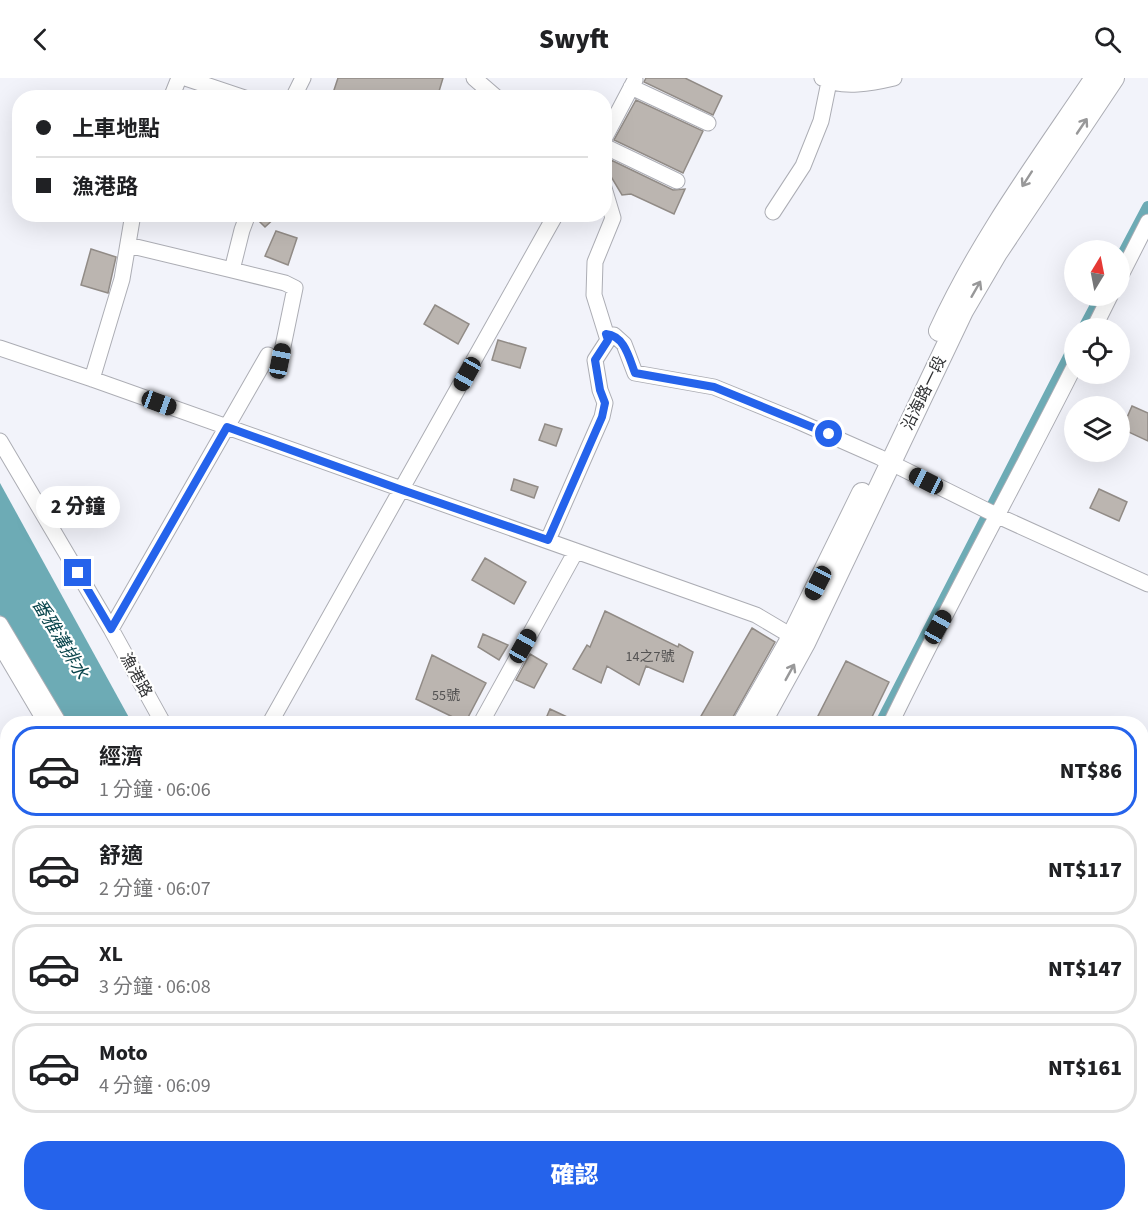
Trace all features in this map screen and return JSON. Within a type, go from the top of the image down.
[{"type":"main road","name":"沿海路一段","points":[[764,716],[884,460],[954,298],[1000,220],[1095,78]]},
{"type":"main road","name":"沿海路一段","points":[[884,460],[974,291],[1114,78]]},
{"type":"main road","name":"沿海路一段","points":[[748,716],[798,640]]},
{"type":"street","points":[[185,78],[221,90]]},
{"type":"street","points":[[474,78],[488,90]]},
{"type":"street","points":[[773,212],[803,166],[821,121],[826,80],[847,84],[894,78]]},
{"type":"street","points":[[612,124],[634,83],[708,123]]},
{"type":"street","points":[[612,150],[677,181]]},
{"type":"street","points":[[92,379],[122,279],[132,222]]},
{"type":"street","points":[[232,270],[245,222]]},
{"type":"street","points":[[274,716],[552,222]]},
{"type":"street","points":[[548,540],[602,417],[605,403],[600,390],[595,360],[608,340],[594,295],[595,262],[611,222]]},
{"type":"street","points":[[1130,257],[1148,222]]},
{"type":"street","points":[[111,629],[268,356],[280,361],[295,288],[285,283],[128,245]]},
{"type":"street","points":[[606,334],[614,335],[624,344],[635,373],[714,387],[829,434],[998,516],[1148,585]]},
{"type":"street","points":[[0,348],[756,615],[798,640]]},
{"type":"street","points":[[894,716],[938,627],[1065,384]]},
{"type":"street","name":"漁港路","points":[[0,441],[111,629],[159,716]]},
{"type":"street","points":[[485,716],[576,551]]},
{"type":"street","points":[[0,624],[55,716]]},
{"type":"street","points":[[0,645],[42,716]]},
{"type":"water","name":"番雅溝排水","points":[[0,483],[128,716],[63,716],[0,615]]},
{"type":"building","points":[[338,78],[443,78],[439,90],[334,90]]},
{"type":"building","points":[[646,78],[685,78],[722,96],[713,115],[644,82]]},
{"type":"building","points":[[636,100],[703,131],[683,173],[614,140]]},
{"type":"building","points":[[612,160],[673,190],[685,189],[674,214],[631,194],[622,195],[612,178]]},
{"type":"building","points":[[260,222],[270,222],[265,227]]},
{"type":"building","points":[[276,231],[297,238],[288,265],[265,256]]},
{"type":"building","points":[[91,249],[116,257],[108,293],[81,285]]},
{"type":"building","points":[[435,305],[469,324],[458,344],[424,324]]},
{"type":"building","points":[[498,340],[526,348],[520,368],[492,360]]},
{"type":"building","points":[[1132,406],[1148,413],[1148,441],[1130,433]]},
{"type":"building","points":[[545,424],[562,429],[556,446],[539,440]]},
{"type":"building","points":[[514,479],[538,487],[534,498],[511,490]]},
{"type":"building","points":[[1099,489],[1127,502],[1119,521],[1090,508]]},
{"type":"building","points":[[485,558],[526,582],[514,604],[472,580]]},
{"type":"building","points":[[605,611],[678,647],[679,644],[693,652],[683,682],[646,666],[639,685],[607,666],[601,683],[573,669],[587,645],[590,647]]},
{"type":"building","points":[[752,628],[775,642],[734,716],[701,716]]},
{"type":"building","points":[[483,634],[508,645],[499,660],[478,647]]},
{"type":"building","points":[[530,654],[547,664],[534,688],[516,680]]},
{"type":"building","points":[[432,655],[486,683],[469,716],[451,716],[416,699]]},
{"type":"building","points":[[846,661],[889,682],[872,716],[818,716]]},
{"type":"building","points":[[550,709],[565,716],[547,716]]},
{"type":"waterway","points":[[1130,241],[1148,207]]},
{"type":"waterway","points":[[1089,318],[1096,306]]},
{"type":"waterway","points":[[885,716],[1064,366]]},
{"type":"route","points":[[78,573],[111,629],[227,427],[548,540],[602,417],[605,403],[600,390],[595,360],[608,340],[606,334],[614,335],[624,344],[635,373],[714,387],[829,434]]}]
